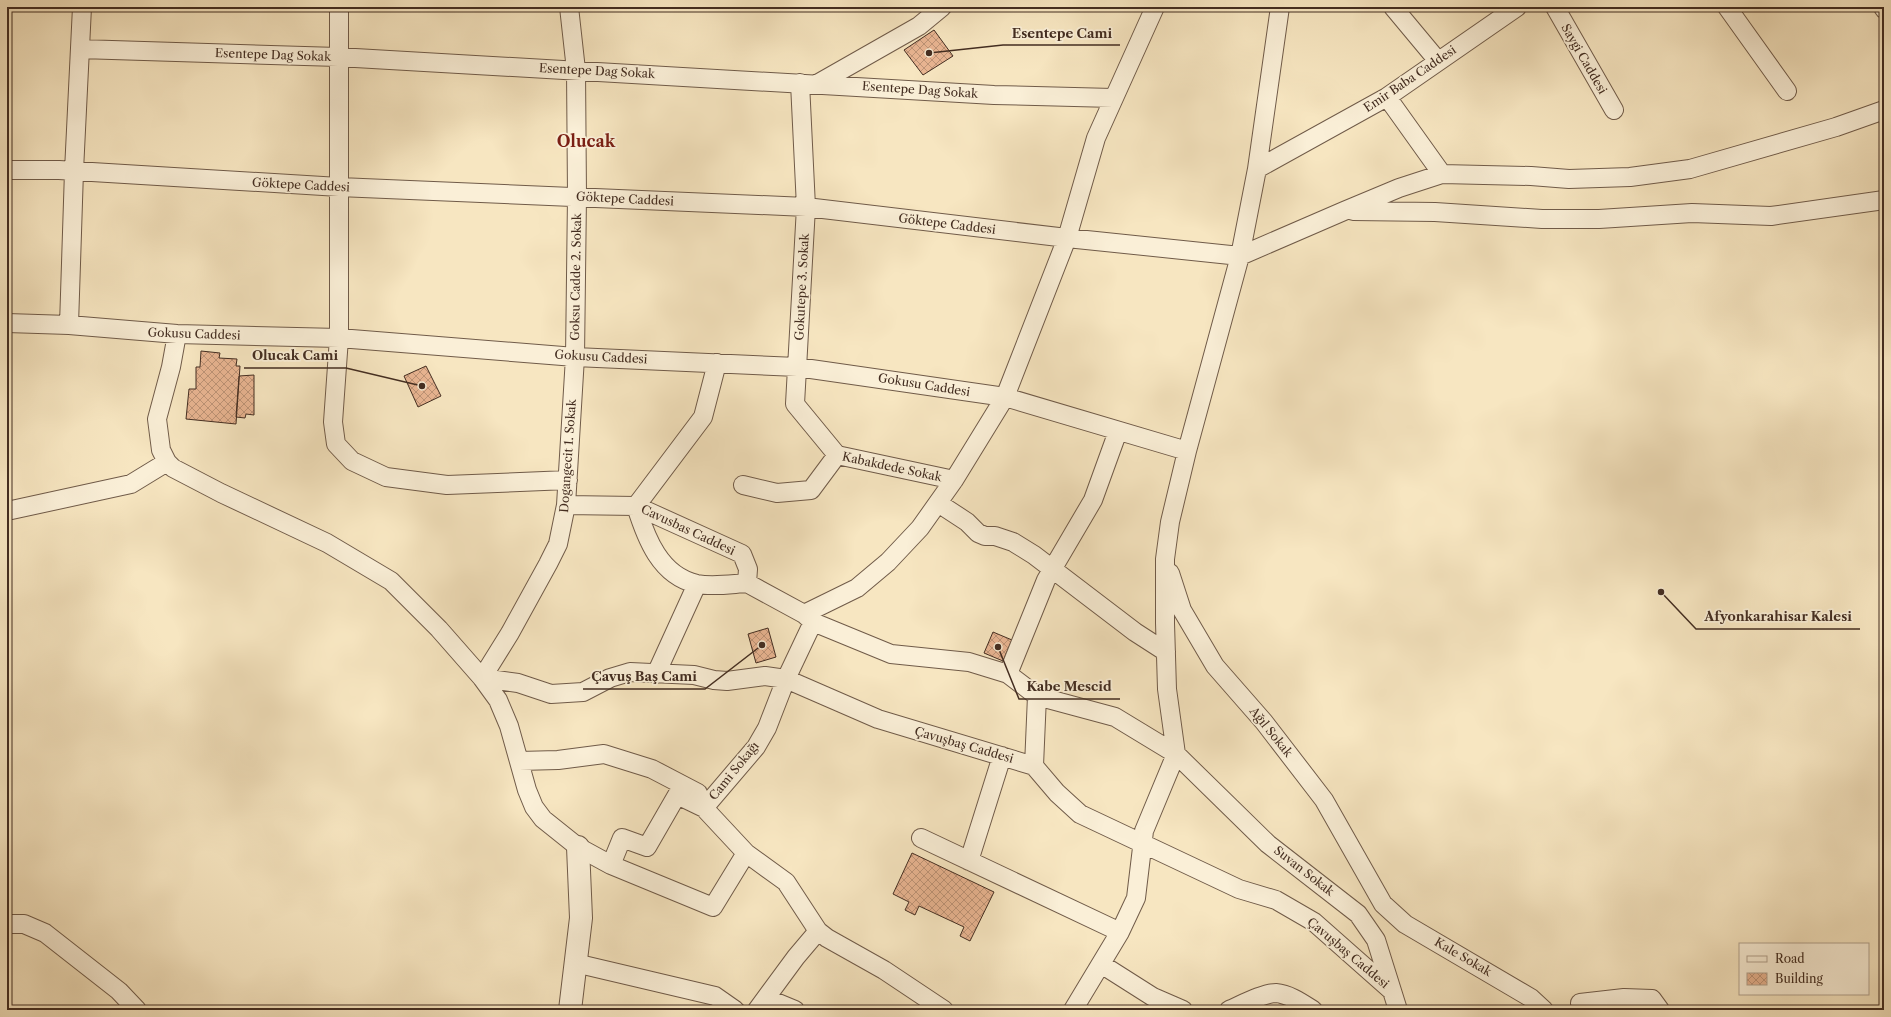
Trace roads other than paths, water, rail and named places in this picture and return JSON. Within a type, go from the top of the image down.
[{"type":"street","points":[[69,325],[74,171],[82,7]]},
{"type":"street","points":[[339,7],[339,338],[333,422],[336,444],[352,461],[386,478],[447,485],[568,480]]},
{"type":"street","name":"Goksu Cadde 2. Sokak","points":[[569,7],[576,70],[577,196],[575,357]]},
{"type":"street","points":[[808,83],[919,26],[942,7]]},
{"type":"street","points":[[809,618],[857,588],[888,562],[920,528],[954,480],[1005,397],[1067,238],[1096,138],[1155,7]]},
{"type":"street","points":[[1074,1010],[1120,932],[1136,898],[1144,831],[1176,754],[1167,689],[1166,652],[1165,559],[1170,522],[1187,451],[1240,256],[1257,169],[1280,7]]},
{"type":"street","points":[[1393,7],[1438,61]]},
{"type":"street","name":"Emir Baba Caddesi","points":[[1257,169],[1387,97],[1517,7]]},
{"type":"street","name":"Saygi Caddesi","points":[[1555,7],[1614,110]]},
{"type":"street","points":[[1727,7],[1787,91]]},
{"type":"street","name":"Esentepe Dag Sokak","points":[[80,49],[338,57],[808,83],[994,95],[1113,98]]},
{"type":"street","name":"Gokutepe 3. Sokak","points":[[797,367],[806,207],[808,83]]},
{"type":"street","points":[[1387,97],[1442,174]]},
{"type":"street","points":[[1240,256],[1399,188],[1442,174],[1531,176],[1569,179],[1630,177],[1690,169],[1836,127],[1884,110]]},
{"type":"street","name":"Göktepe Caddesi","points":[[7,170],[74,171],[339,187],[806,207],[1067,238],[1240,256]]},
{"type":"street","points":[[1344,211],[1435,212],[1542,219],[1600,219],[1692,213],[1771,216],[1884,200]]},
{"type":"street","name":"Gokusu Caddesi","points":[[7,324],[69,325],[177,334],[339,338],[575,357],[797,367],[1005,397],[1187,451]]},
{"type":"street","points":[[177,334],[171,367],[157,419],[161,450],[167,462],[174,468],[221,493],[326,543],[390,581],[439,629],[482,678],[498,700],[519,761],[527,790],[534,807],[543,819],[578,847],[610,865],[713,907],[746,853]]},
{"type":"street","name":"Dogangecit 1. Sokak","points":[[482,678],[558,544],[566,505],[575,357]]},
{"type":"street","points":[[717,363],[703,417],[636,506],[645,533],[665,567],[697,584],[746,583],[809,618],[891,654],[969,662],[1008,674],[1037,696],[1115,717],[1176,754]]},
{"type":"street","name":"Kabakdede Sokak","points":[[797,367],[795,404],[838,455],[954,480]]},
{"type":"street","points":[[1008,674],[1052,568],[1093,500],[1118,431]]},
{"type":"street","points":[[743,485],[778,493],[811,490],[838,455]]},
{"type":"street","points":[[7,511],[131,484],[167,462]]},
{"type":"street","points":[[938,503],[967,522],[978,533],[985,536],[995,536],[1013,542],[1052,568],[1135,632],[1166,652]]},
{"type":"street","name":"Cavusbas Caddesi","points":[[566,505],[636,506],[742,554],[748,569],[746,583]]},
{"type":"street","name":"Ağıl Sokak","points":[[1165,559],[1182,610],[1215,666],[1264,722],[1324,800],[1383,904]]},
{"type":"street","points":[[656,674],[697,584]]},
{"type":"street","name":"Cami Sokağı","points":[[610,865],[622,838],[647,847],[677,795],[707,804],[756,747],[767,728],[809,618]]},
{"type":"street","name":"Çavuşbaş Caddesi","points":[[482,678],[518,683],[551,694],[583,692],[610,678],[630,672],[694,675],[714,680],[727,681],[765,676],[786,679],[878,719],[1034,766],[1057,793],[1080,814],[1239,889],[1276,900],[1314,922],[1392,991]]},
{"type":"street","points":[[1034,766],[1037,696]]},
{"type":"street","points":[[519,761],[558,760],[604,754],[652,769],[707,804],[746,853],[786,882],[818,931],[827,938],[884,970],[944,1010]]},
{"type":"street","name":"Suvan Sokak","points":[[1176,754],[1268,844],[1358,914],[1376,940],[1398,1010]]},
{"type":"street","points":[[969,861],[1002,756]]},
{"type":"street","points":[[921,838],[1120,932]]},
{"type":"street","points":[[570,1010],[581,918],[578,847]]},
{"type":"street","points":[[1364,922],[1383,904]]},
{"type":"street","name":"Kale Sokak","points":[[1383,904],[1405,924],[1531,998],[1544,1010]]},
{"type":"street","points":[[7,924],[32,925],[45,933],[119,991],[137,1010]]},
{"type":"street","points":[[795,1010],[762,1004],[818,931]]},
{"type":"street","points":[[575,963],[715,996],[735,1010]]},
{"type":"street","points":[[1100,964],[1153,997],[1184,1010]]},
{"type":"street","points":[[1229,1010],[1254,999],[1276,993],[1296,1000],[1313,1010]]},
{"type":"street","points":[[1580,1003],[1624,998],[1652,999],[1660,1010]]},
{"type":"place","name":"Esentepe Cami","points":[[929,53]]},
{"type":"place","name":"Olucak Cami","points":[[422,386]]},
{"type":"place","name":"Afyonkarahisar Kalesi","points":[[1661,592]]},
{"type":"place","name":"Çavuş Baş Cami","points":[[762,645]]},
{"type":"place","name":"Kabe Mescid","points":[[998,647]]},
{"type":"district","name":"Olucak","points":[[586,141]]}]
